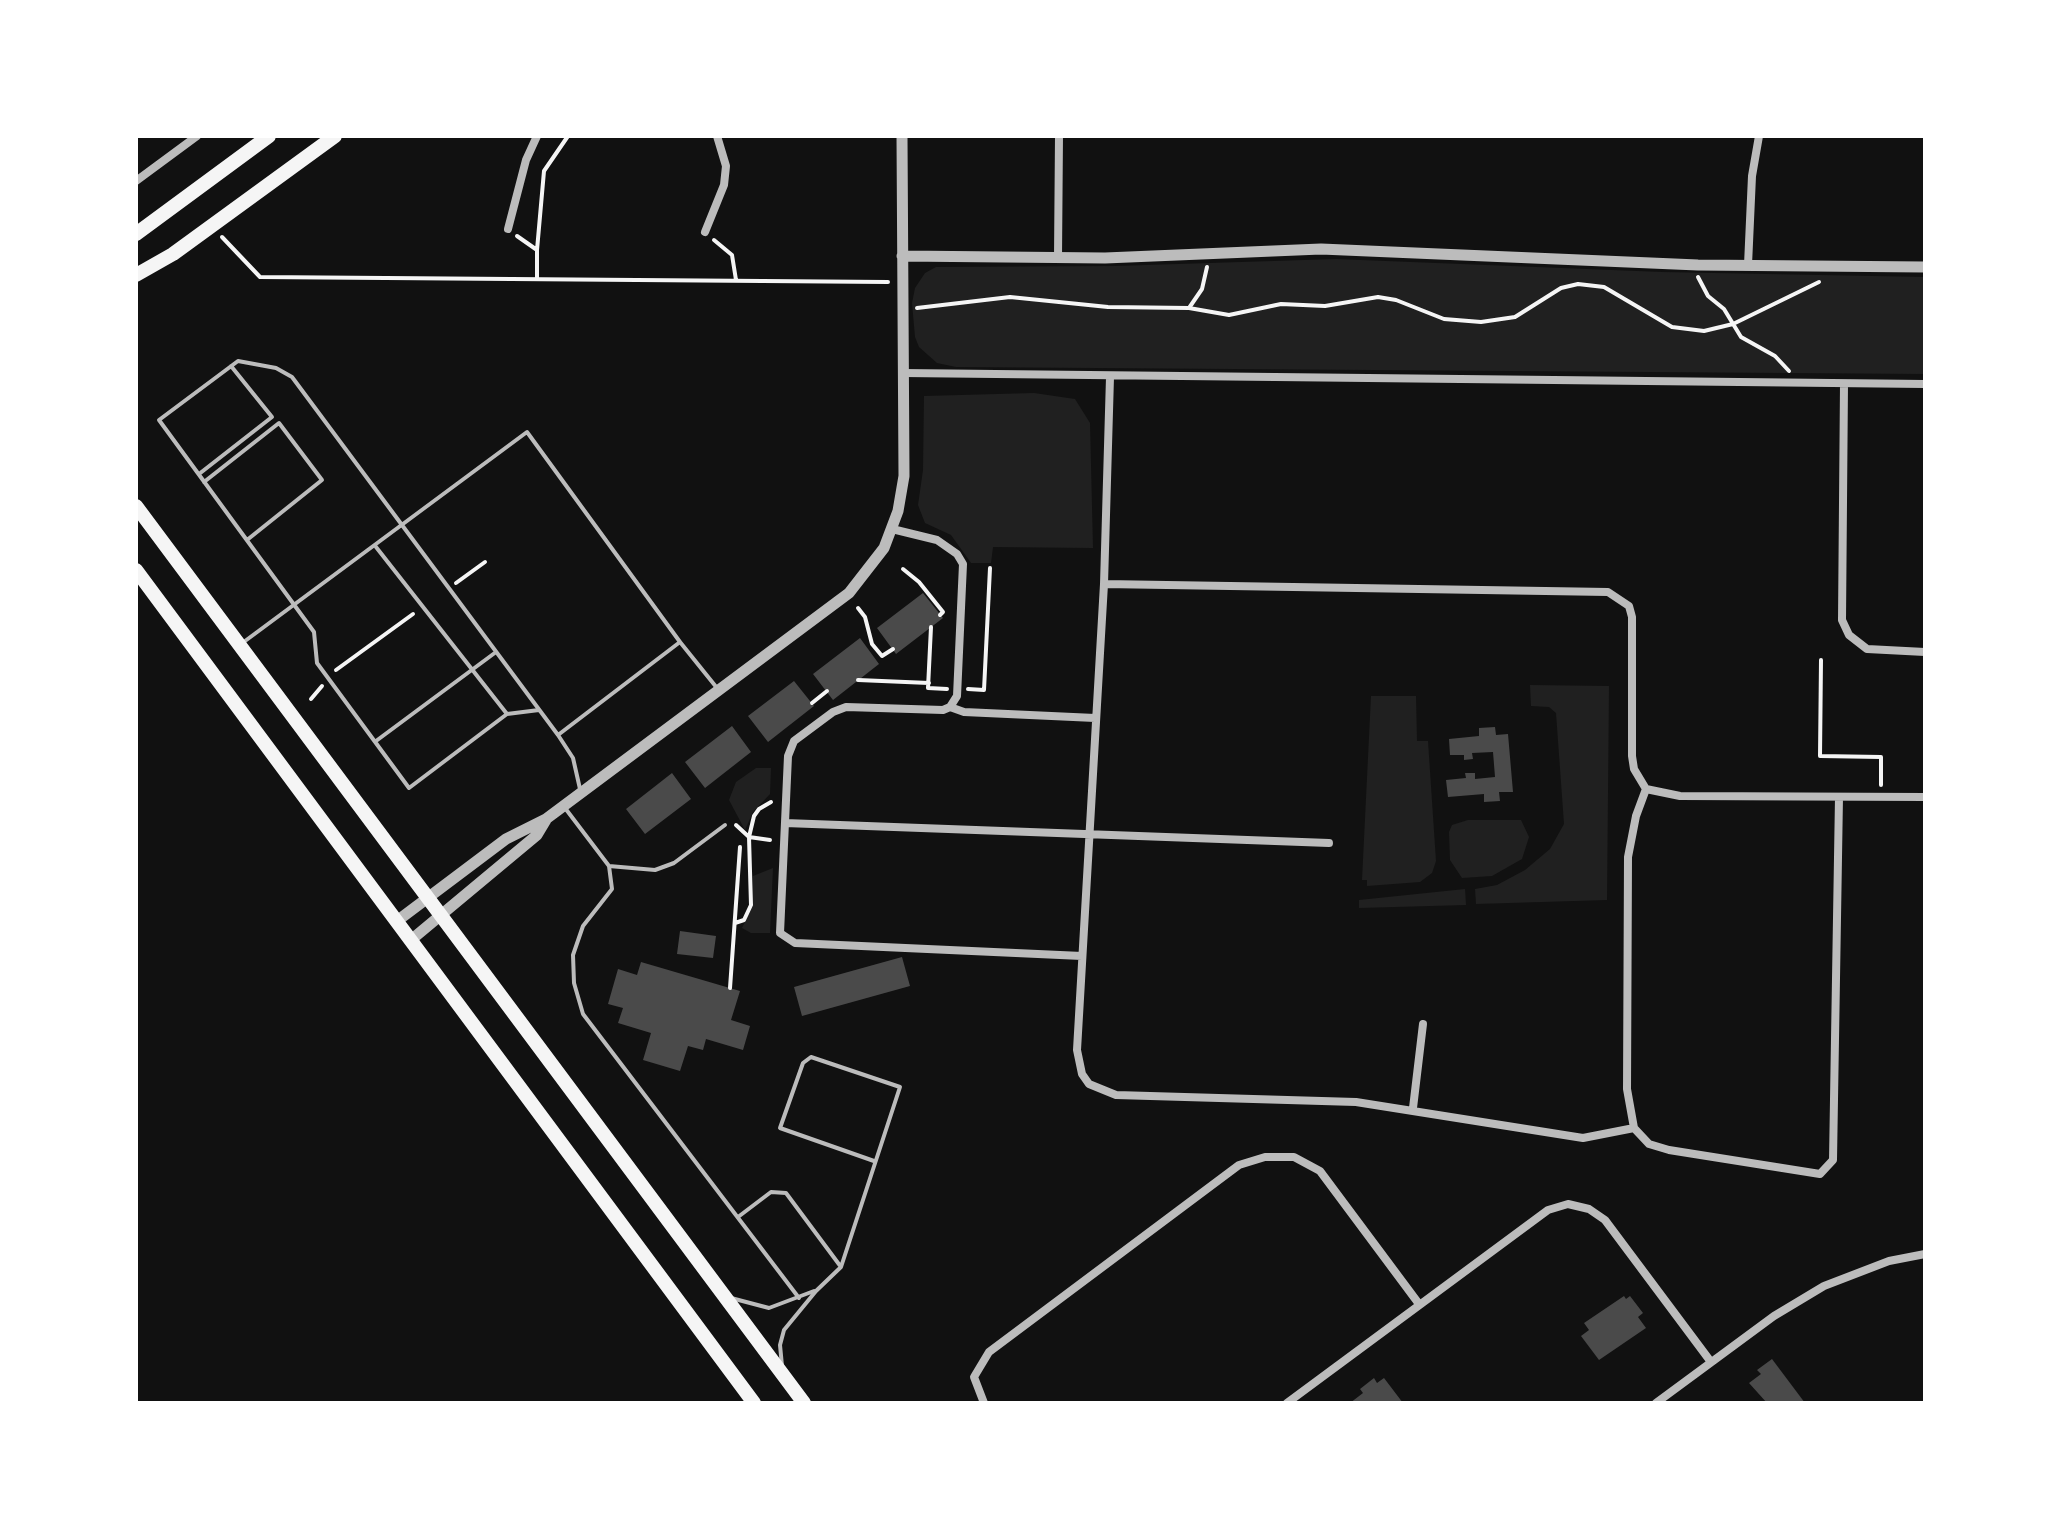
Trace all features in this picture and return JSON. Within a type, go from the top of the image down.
[{"type":"main road","points":[[136,234],[269,136]]},
{"type":"main road","points":[[136,275],[211,226],[335,136]]},
{"type":"main road","points":[[136,506],[804,1403]]},
{"type":"main road","points":[[136,570],[754,1403]]},
{"type":"street","points":[[136,181],[197,136]]},
{"type":"street","points":[[508,229],[526,160],[537,136]]},
{"type":"street","points":[[705,232],[724,185],[726,166],[717,136]]},
{"type":"street","points":[[397,921],[506,839],[546,819],[581,794],[849,593],[873,563],[892,529],[904,476],[902,136]]},
{"type":"street","points":[[1058,257],[1059,136]]},
{"type":"street","points":[[1748,265],[1752,176],[1759,136]]},
{"type":"street","points":[[902,256],[1058,257],[1321,249],[1748,265],[1925,267]]},
{"type":"street","points":[[903,373],[1925,384]]},
{"type":"street","points":[[1110,377],[1104,584],[1078,1064],[1089,1084],[1107,1094],[1356,1102],[1413,1108],[1583,1138],[1598,1138],[1634,1128]]},
{"type":"street","points":[[1844,384],[1842,620],[1849,635],[1867,649],[1925,652]]},
{"type":"street","points":[[892,529],[937,540],[957,554],[963,564],[957,696],[950,707],[943,710],[846,707],[807,729],[794,741],[788,756],[779,926],[789,941],[1082,956]]},
{"type":"street","points":[[1104,584],[1608,592],[1629,606],[1632,617],[1632,756],[1634,769],[1646,789],[1680,796],[1925,797]]},
{"type":"street","points":[[950,707],[964,712],[1095,718]]},
{"type":"street","points":[[1646,789],[1633,826],[1628,857],[1627,1089],[1634,1128],[1649,1144],[1669,1150],[1820,1174],[1828,1171],[1833,1160],[1839,797]]},
{"type":"street","points":[[411,940],[537,835],[546,819]]},
{"type":"street","points":[[785,823],[1329,843]]},
{"type":"street","points":[[1413,1108],[1423,1024]]},
{"type":"street","points":[[984,1403],[974,1377],[989,1352],[1239,1165],[1265,1157],[1294,1157],[1320,1171],[1419,1304]]},
{"type":"street","points":[[1287,1403],[1548,1210],[1568,1204],[1589,1209],[1605,1220],[1711,1362]]},
{"type":"street","points":[[1656,1403],[1774,1316],[1824,1286],[1889,1261],[1925,1254]]},
{"type":"lane","points":[[539,710],[507,714],[409,788],[317,663],[314,632],[159,420],[238,361],[257,362],[292,377],[558,735],[573,758],[581,794]]},
{"type":"lane","points":[[198,474],[272,417],[231,366]]},
{"type":"lane","points":[[204,482],[279,423],[322,480],[247,540]]},
{"type":"lane","points":[[239,646],[527,432],[680,642],[719,690]]},
{"type":"lane","points":[[376,547],[507,714]]},
{"type":"lane","points":[[558,735],[680,642]]},
{"type":"lane","points":[[376,741],[496,652]]},
{"type":"lane","points":[[563,807],[609,866],[612,889],[583,926],[573,955],[574,983],[583,1014],[799,1298]]},
{"type":"lane","points":[[609,866],[655,870],[664,867],[725,825]]},
{"type":"lane","points":[[783,1376],[780,1345],[784,1330],[816,1291],[841,1267],[900,1087],[811,1057],[803,1063],[780,1128],[874,1161]]},
{"type":"lane","points":[[738,1217],[771,1192],[786,1193],[841,1267]]},
{"type":"lane","points":[[723,1296],[769,1308],[816,1291]]},
{"type":"path","points":[[537,279],[544,171],[568,136]]},
{"type":"path","points":[[211,226],[260,277],[902,282]]},
{"type":"path","points":[[508,229],[537,250]]},
{"type":"path","points":[[705,232],[732,255],[736,280]]},
{"type":"path","points":[[1189,308],[1202,289],[1207,263]]},
{"type":"path","points":[[1698,275],[1708,296],[1724,309],[1741,337],[1775,356],[1789,372]]},
{"type":"path","points":[[1604,279],[1604,287]]},
{"type":"path","points":[[914,307],[929,309],[973,299],[1010,297],[1108,307],[1189,308],[1242,314],[1281,304],[1325,306],[1378,297],[1396,300],[1444,319],[1497,322],[1527,311],[1561,288],[1578,284],[1604,287],[1672,327],[1717,330],[1816,283],[1827,282]]},
{"type":"path","points":[[449,588],[485,562]]},
{"type":"path","points":[[903,569],[919,582],[943,612],[940,615]]},
{"type":"path","points":[[311,699],[328,678],[423,607]]},
{"type":"path","points":[[858,608],[865,617],[872,649],[882,656],[893,649]]},
{"type":"path","points":[[1821,660],[1820,756],[1881,757],[1881,787]]},
{"type":"path","points":[[858,680],[929,683]]},
{"type":"path","points":[[812,703],[827,691]]},
{"type":"path","points":[[735,923],[744,920],[751,905],[749,837],[756,812],[771,802]]},
{"type":"path","points":[[733,820],[749,837],[773,840]]},
{"type":"path","points":[[730,988],[740,847]]},
{"type":"shaded area","points":[[1336,259],[1662,272],[1925,277],[1925,374],[956,367],[937,363],[919,347],[915,337],[912,303],[915,288],[925,273],[936,267],[1115,266]]},
{"type":"shaded area","points":[[1034,393],[1075,399],[1090,423],[1093,548],[993,547],[991,563],[971,563],[951,535],[925,523],[918,505],[923,470],[924,396]]},
{"type":"shaded area","points":[[1530,685],[1609,686],[1607,900],[1476,904],[1475,889],[1497,885],[1525,870],[1550,849],[1564,824],[1556,713],[1549,707],[1531,706]]},
{"type":"shaded area","points":[[1371,696],[1416,696],[1417,741],[1428,741],[1436,861],[1432,873],[1420,882],[1367,886],[1367,880],[1362,880]]},
{"type":"shaded area","points":[[756,768],[771,768],[770,794],[753,812],[745,830],[729,800],[736,782]]},
{"type":"shaded area","points":[[1468,820],[1521,820],[1529,837],[1522,859],[1492,876],[1462,878],[1450,860],[1449,832],[1452,825]]},
{"type":"shaded area","points":[[773,868],[770,933],[751,933],[742,928],[753,906],[753,876]]},
{"type":"shaded area","points":[[1465,889],[1466,905],[1359,908],[1359,900]]},
{"type":"building","points":[[923,593],[943,618],[896,654],[877,628]]},
{"type":"building","points":[[860,638],[879,664],[833,700],[813,674]]},
{"type":"building","points":[[794,681],[814,706],[768,742],[748,716]]},
{"type":"building","points":[[732,726],[751,752],[705,788],[685,762]]},
{"type":"building","points":[[1495,727],[1496,735],[1508,734],[1513,792],[1499,792],[1500,801],[1484,802],[1484,794],[1448,797],[1446,780],[1466,778],[1465,773],[1475,773],[1475,779],[1495,777],[1493,752],[1472,753],[1473,759],[1464,760],[1464,755],[1450,755],[1449,739],[1479,736],[1479,728]]},
{"type":"building","points":[[672,773],[691,799],[645,834],[626,809]]},
{"type":"building","points":[[680,931],[716,936],[713,958],[677,954]]},
{"type":"building","points":[[902,957],[910,986],[802,1016],[794,987]]},
{"type":"building","points":[[641,962],[740,991],[731,1020],[750,1026],[743,1050],[706,1039],[703,1050],[688,1046],[680,1071],[643,1060],[651,1033],[618,1023],[623,1008],[608,1004],[618,969],[637,975]]},
{"type":"building","points":[[1624,1296],[1626,1299],[1630,1296],[1643,1313],[1638,1317],[1646,1328],[1599,1360],[1581,1336],[1589,1330],[1584,1323]]},
{"type":"building","points":[[1772,1359],[1805,1403],[1767,1403],[1749,1383],[1761,1374],[1757,1370]]},
{"type":"building","points":[[1374,1378],[1377,1383],[1384,1378],[1403,1403],[1350,1403],[1363,1393],[1360,1389]]}]
